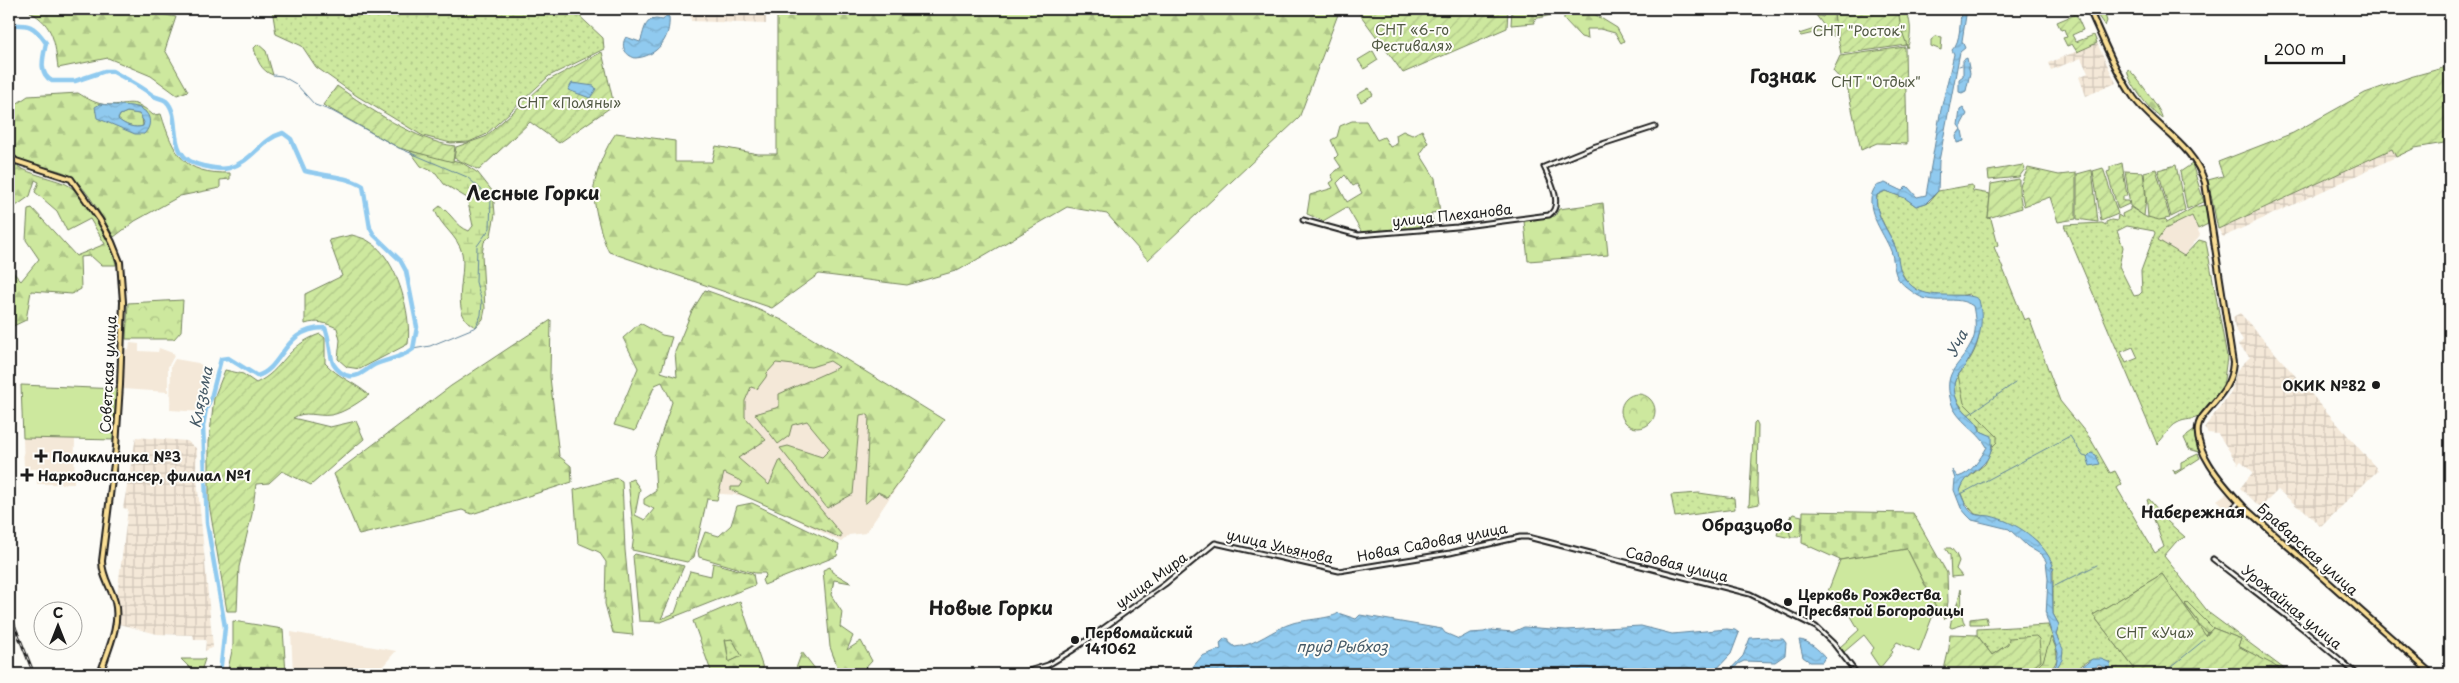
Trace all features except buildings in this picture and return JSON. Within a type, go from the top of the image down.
[{"type":"main road","name":"Браварская улица","points":[[2089,9],[2128,90],[2147,114],[2192,157],[2205,182],[2233,363],[2232,375],[2226,390],[2199,422],[2198,434],[2205,456],[2216,474],[2239,502],[2432,674]]},
{"type":"main road","name":"Советская улица","points":[[9,155],[16,161],[71,180],[100,220],[120,262],[123,302],[121,372],[116,447],[109,490],[102,571],[115,600],[117,618],[100,674]]},
{"type":"street","name":"улица Плеханова","points":[[1303,220],[1358,235],[1457,227],[1549,215],[1556,206],[1553,188],[1544,167],[1593,147],[1655,127]]},
{"type":"street","points":[[2233,514],[2234,507],[2239,502]]},
{"type":"street","name":"Новая Садовая улица","points":[[1339,571],[1450,553],[1507,539],[1528,537]]},
{"type":"street","name":"Садовая улица","points":[[1528,537],[1750,594],[1816,627],[1834,644],[1857,674]]},
{"type":"street","name":"улица Ульянова","points":[[1215,544],[1339,571]]},
{"type":"street","name":"улица Мира","points":[[1020,674],[1048,665],[1073,650],[1165,584],[1215,544]]},
{"type":"street","name":"Урожайная улица","points":[[2213,559],[2306,631],[2357,674]]},
{"type":"shaded area","points":[[135,9],[182,9],[177,15]]},
{"type":"shaded area","points":[[690,9],[766,9],[766,24],[691,21]]},
{"type":"shaded area","points":[[2097,43],[2116,83],[2086,96],[2079,77],[2088,73],[2081,58],[2051,70],[2048,63]]},
{"type":"shaded area","points":[[2392,149],[2396,157],[2223,237],[2218,229]]},
{"type":"shaded area","points":[[2192,216],[2200,235],[2184,256],[2158,240],[2165,229]]},
{"type":"shaded area","points":[[744,306],[942,419],[866,533],[849,535],[841,542],[751,496],[678,491]]},
{"type":"shaded area","points":[[2240,313],[2378,470],[2321,527],[2303,509],[2278,490],[2261,507],[2257,504],[2240,488],[2253,472],[2241,461],[2238,464],[2218,434],[2208,433],[2204,428],[2231,392],[2237,370],[2250,357],[2238,345],[2243,340],[2235,328],[2233,317]]},
{"type":"shaded area","points":[[130,343],[139,344],[139,351],[158,352],[159,348],[175,354],[168,367],[168,392],[122,389],[125,350],[129,350]]},
{"type":"shaded area","points":[[175,359],[198,363],[213,372],[206,390],[202,412],[170,410],[171,366]]},
{"type":"shaded area","points":[[136,437],[187,441],[197,449],[196,468],[213,647],[205,651],[206,640],[194,640],[193,635],[157,634],[119,624],[117,595],[128,509],[123,508]]},
{"type":"shaded area","points":[[23,438],[75,439],[74,484],[37,484],[37,469],[24,469]]},
{"type":"shaded area","points":[[2227,493],[2236,503],[2232,513],[2217,500]]},
{"type":"shaded area","points":[[291,632],[396,651],[376,674],[293,674]]},
{"type":"green space","points":[[42,9],[136,9],[176,17],[165,50],[188,91],[177,95],[151,76],[108,58],[58,68],[56,51],[49,29],[38,17],[30,12]]},
{"type":"green space","points":[[272,9],[572,9],[603,38],[604,49],[549,76],[485,135],[469,142],[451,143],[423,136],[357,96],[316,67],[302,46],[276,34]]},
{"type":"green space","points":[[777,9],[1340,9],[1299,118],[1148,260],[1107,214],[1067,207],[959,270],[907,285],[819,274],[772,308],[609,252],[598,220],[594,187],[599,166],[608,145],[616,133],[675,141],[675,162],[712,162],[716,146],[758,154],[777,154]]},
{"type":"green space","name":"СНТ «6-го Фестиваля»","points":[[1356,9],[1508,9],[1507,28],[1403,73]]},
{"type":"green space","points":[[1512,9],[1586,9],[1617,28],[1624,41],[1621,43],[1615,33],[1600,29],[1587,29],[1588,39],[1581,37],[1564,19],[1564,12],[1534,19],[1535,23],[1511,25]]},
{"type":"green space","points":[[1825,9],[1834,9],[1839,35],[1833,36],[1831,29],[1801,36],[1799,34],[1824,26],[1816,15],[1823,17]]},
{"type":"green space","name":"СНТ \"Росток\"","points":[[1833,9],[1898,9],[1901,29],[1907,45],[1841,54]]},
{"type":"green space","points":[[1903,9],[1910,21],[1910,39],[1907,48],[1902,32],[1892,28],[1893,16],[1902,14]]},
{"type":"green space","points":[[2093,9],[2103,9],[2107,21],[2105,26]]},
{"type":"green space","points":[[2076,14],[2083,30],[2072,35],[2076,42],[2094,35],[2097,43],[2077,52],[2072,44],[2067,46],[2063,38],[2067,37],[2064,29],[2061,30],[2057,22]]},
{"type":"green space","points":[[1936,36],[1942,37],[1941,50],[1931,46],[1931,40]]},
{"type":"green space","points":[[258,44],[266,51],[273,75],[265,71],[258,61],[254,48]]},
{"type":"green space","name":"СНТ \"Отдых\"","points":[[1905,47],[1907,144],[1877,143],[1861,150],[1847,86],[1833,71],[1840,56]]},
{"type":"green space","points":[[1373,51],[1378,60],[1364,69],[1358,60]]},
{"type":"green space","name":"СНТ «Поляны»","points":[[602,52],[614,105],[559,143],[530,122],[479,170],[454,158],[456,147],[485,137],[549,80]]},
{"type":"green space","points":[[2450,66],[2450,142],[2415,148],[2396,157],[2392,149],[2218,229],[2208,180],[2223,176],[2218,162],[2293,133],[2365,93],[2410,77]]},
{"type":"green space","points":[[2128,69],[2148,93],[2162,118],[2152,111],[2140,96],[2130,80]]},
{"type":"green space","points":[[337,86],[394,123],[425,138],[455,146],[453,162],[399,148],[323,105]]},
{"type":"green space","points":[[1369,88],[1373,95],[1361,102],[1357,95]]},
{"type":"green space","points":[[78,93],[100,104],[131,103],[141,106],[153,115],[161,114],[171,141],[183,159],[191,166],[201,170],[230,173],[230,179],[220,180],[220,188],[180,196],[135,221],[114,237],[90,197],[72,177],[58,170],[24,161],[9,152],[9,109],[28,96]],"holes":[[[109,106],[138,107],[146,112],[144,134],[95,111]]]},
{"type":"green space","points":[[127,112],[139,114],[142,117],[143,126],[130,126],[118,119],[120,115]]},
{"type":"green space","points":[[1352,121],[1366,121],[1377,140],[1384,137],[1390,147],[1397,144],[1396,135],[1403,131],[1412,135],[1422,130],[1428,143],[1420,154],[1435,178],[1440,212],[1431,213],[1434,225],[1362,233],[1347,207],[1323,221],[1307,214],[1310,195],[1333,188],[1330,183],[1334,180],[1331,175],[1341,167],[1335,158],[1338,155],[1331,140],[1337,137],[1340,126]],"holes":[[[1345,175],[1353,186],[1357,184],[1362,193],[1347,202],[1337,183]]]},
{"type":"green space","points":[[410,151],[461,162],[478,173],[493,192],[495,214],[491,235],[484,242],[482,254],[485,309],[483,319],[476,327],[468,322],[463,314],[461,305],[460,294],[463,262],[460,247],[437,216],[435,210],[440,206],[469,231],[473,226],[467,198],[444,184],[436,173],[421,166]]},
{"type":"green space","points":[[9,160],[22,169],[66,184],[74,190],[90,208],[104,232],[114,255],[116,265],[101,265],[91,256],[80,257],[81,289],[72,294],[31,291],[26,320],[9,328],[9,268],[21,281],[39,259],[26,240],[28,209],[32,208],[76,256],[105,244],[90,219],[67,231],[57,211],[35,192],[39,182],[35,180],[30,196],[9,211]]},
{"type":"green space","points":[[2122,163],[2127,196],[2123,196],[2123,201],[2128,201],[2129,204],[2118,209],[2107,172],[2110,171],[2110,167]]},
{"type":"green space","points":[[2192,164],[2204,202],[2187,209],[2180,172]]},
{"type":"green space","points":[[2023,165],[2025,169],[2019,177],[1989,180],[1988,171]]},
{"type":"green space","points":[[2176,165],[2185,210],[2171,217],[2158,170]]},
{"type":"green space","points":[[2028,168],[2059,175],[2076,173],[2076,219],[2058,222],[2050,197],[2024,206],[2020,186]]},
{"type":"green space","points":[[2103,168],[2118,214],[2101,221],[2093,171]]},
{"type":"green space","points":[[2156,169],[2170,218],[2159,220],[2148,217],[2144,172]]},
{"type":"green space","points":[[2092,170],[2098,222],[2077,219],[2077,174]]},
{"type":"green space","points":[[2125,171],[2143,172],[2146,198],[2144,216],[2130,206]]},
{"type":"green space","points":[[2019,179],[2022,208],[1988,218],[1991,184]]},
{"type":"green space","points":[[1972,185],[1973,191],[1990,194],[1988,218],[1991,219],[1998,245],[1994,247],[2024,320],[2029,318],[2060,401],[2090,438],[2110,473],[2115,471],[2122,484],[2117,488],[2155,553],[2164,547],[2147,500],[2149,499],[2168,522],[2185,537],[2176,542],[2164,556],[2209,613],[2291,674],[2238,646],[2241,639],[2213,628],[2187,603],[2185,605],[2208,633],[2206,637],[2162,574],[2093,615],[2135,669],[2130,674],[2113,674],[2110,666],[2111,663],[2094,659],[2086,662],[2073,674],[2052,674],[2059,664],[2062,655],[2056,635],[2059,625],[2053,614],[2053,568],[2050,565],[2053,565],[2037,541],[2005,521],[1975,514],[1964,501],[1960,491],[1964,481],[1985,464],[1993,446],[1961,409],[1956,378],[1970,360],[1977,344],[1980,327],[1980,305],[1969,294],[1941,297],[1924,293],[1909,283],[1901,271],[1895,246],[1877,208],[1877,195],[1885,191],[1905,198],[1916,206],[1929,202],[1938,191]]},
{"type":"green space","points":[[1603,203],[1608,255],[1528,261],[1524,221],[1555,216],[1559,209]]},
{"type":"green space","points":[[2205,205],[2208,224],[2198,229],[2192,216],[2165,229],[2158,240],[2184,256],[2199,240],[2206,242],[2227,357],[2223,387],[2201,415],[2180,421],[2157,444],[2064,225],[2102,223],[2106,225],[2106,222],[2111,220],[2117,221],[2118,215],[2123,218],[2122,214],[2130,210],[2130,207],[2146,217],[2165,219],[2166,223],[2195,207]],"holes":[[[2127,226],[2154,231],[2155,233],[2141,271],[2142,292],[2134,296],[2119,266],[2123,247],[2117,231]],[[2133,347],[2138,358],[2126,363],[2121,352]]]},
{"type":"green space","points":[[352,235],[370,242],[380,250],[388,261],[401,288],[408,318],[409,332],[408,344],[360,369],[347,367],[338,359],[340,340],[337,328],[314,322],[305,324],[305,294],[342,276],[329,240]]},
{"type":"green space","points":[[705,290],[782,320],[944,420],[888,497],[878,492],[865,504],[869,416],[866,414],[860,415],[853,494],[827,508],[780,448],[788,446],[822,457],[830,449],[807,421],[792,425],[789,436],[778,444],[755,414],[779,407],[779,394],[839,367],[830,361],[811,367],[776,363],[757,389],[751,387],[745,401],[745,417],[766,440],[738,458],[769,485],[780,460],[841,534],[841,538],[731,490],[731,487],[740,487],[743,482],[724,473],[717,500],[707,499],[694,557],[687,562],[632,550],[634,535],[628,481],[633,479],[640,489],[635,515],[645,520],[654,509],[644,504],[644,499],[656,491],[654,456],[672,402],[662,382],[655,385],[635,431],[614,425],[638,368],[623,338],[640,323],[662,335],[672,337],[661,372],[677,377],[675,352],[691,313]]},
{"type":"green space","points":[[183,300],[181,331],[174,339],[126,339],[128,303]]},
{"type":"green space","points":[[551,320],[550,377],[559,456],[571,466],[572,482],[472,514],[462,510],[359,535],[334,474],[451,386]]},
{"type":"green space","points":[[320,334],[325,338],[325,363],[369,395],[336,414],[302,414],[293,418],[330,427],[356,421],[364,439],[311,485],[282,471],[269,483],[256,484],[252,514],[239,567],[237,611],[227,611],[209,504],[209,442],[214,398],[225,370],[243,374],[256,383],[273,372],[299,345]]},
{"type":"green space","points":[[1958,375],[1964,403],[1997,436],[1997,442],[1993,446],[1987,434],[1980,431],[1980,427],[1959,404],[1954,390],[1954,382]]},
{"type":"green space","points":[[21,385],[118,389],[116,423],[101,423],[101,432],[111,432],[116,436],[115,440],[23,438]]},
{"type":"green space","points":[[1638,394],[1645,395],[1650,399],[1654,404],[1654,418],[1650,423],[1645,427],[1638,428],[1631,427],[1626,423],[1622,418],[1621,411],[1622,404],[1626,399],[1631,395]]},
{"type":"green space","points":[[1756,421],[1758,425],[1757,488],[1759,504],[1749,506],[1754,423]]},
{"type":"green space","points":[[2195,430],[2201,451],[2199,452],[2189,449],[2184,438]]},
{"type":"green space","points":[[2198,454],[2200,458],[2175,474],[2173,469],[2175,472],[2181,469],[2181,462]]},
{"type":"green space","points":[[617,478],[622,481],[625,550],[633,635],[613,633],[605,604],[606,562],[599,552],[578,543],[574,490]]},
{"type":"green space","points":[[1699,493],[1734,498],[1735,509],[1675,517],[1671,495]]},
{"type":"green space","points":[[752,503],[839,545],[837,556],[764,585],[762,580],[766,576],[765,573],[755,573],[699,557],[698,551],[705,532],[719,536],[731,525],[737,506]]},
{"type":"green space","points":[[1803,511],[1913,513],[1947,573],[1948,602],[1945,619],[1936,607],[1907,549],[1840,560],[1802,543]]},
{"type":"green space","points":[[1793,514],[1802,516],[1801,535],[1799,537],[1791,537],[1790,535],[1790,522]]},
{"type":"green space","points":[[1791,515],[1791,538],[1777,535],[1782,520],[1788,522]]},
{"type":"green space","points":[[1945,548],[1951,548],[1956,554],[1959,561],[1956,569],[1962,576],[1951,577],[1950,555]]},
{"type":"green space","points":[[1907,549],[1936,607],[1919,652],[1897,642],[1891,650],[1893,652],[1880,668],[1870,653],[1874,648],[1864,635],[1844,652],[1840,647],[1859,630],[1848,611],[1827,594],[1840,560]]},
{"type":"green space","points":[[635,554],[684,566],[661,619],[675,613],[690,571],[711,576],[713,563],[753,574],[755,585],[661,622],[639,621],[633,556]]},
{"type":"green space","points":[[830,567],[832,572],[851,583],[834,580],[831,595],[842,612],[840,627],[853,636],[847,650],[861,641],[872,661],[860,674],[840,674],[830,647],[823,570]]},
{"type":"green space","name":"СНТ «Уча»","points":[[2162,574],[2206,636],[2213,628],[2241,639],[2238,646],[2272,664],[2286,674],[2130,674],[2134,668],[2093,615]]},
{"type":"green space","points":[[1961,589],[1962,616],[1965,624],[1952,628],[1950,627],[1953,611],[1955,612]]},
{"type":"green space","points":[[740,601],[765,674],[712,674],[693,621]],"holes":[[[732,639],[742,656],[729,662],[725,640]]]},
{"type":"green space","points":[[2187,602],[2213,628],[2208,633],[2198,624],[2198,621],[2185,604]]},
{"type":"green space","points":[[1986,617],[1988,624],[1970,624],[1970,619]]},
{"type":"green space","points":[[233,621],[283,629],[286,674],[227,674],[233,646]]},
{"type":"green space","points":[[2048,625],[2058,651],[2045,674],[2028,674],[2008,644],[1992,655],[1977,635],[1977,629]]},
{"type":"green space","points":[[1950,634],[1977,635],[1992,655],[2008,644],[2009,638],[2036,636],[2039,639],[2041,661],[2027,672],[2028,674],[1943,674]]},
{"type":"green space","points":[[2051,637],[2057,653],[2054,666],[2045,674],[2030,674],[2043,661]]},
{"type":"green space","points":[[725,639],[732,639],[743,656],[729,662]]},
{"type":"green space","points":[[802,652],[819,674],[794,674]]},
{"type":"green space","points":[[181,659],[205,659],[200,674],[196,674]]},
{"type":"water","points":[[1961,9],[1967,9],[1962,41],[1965,48],[1960,52],[1939,161],[1938,191],[1926,203],[1916,206],[1905,198],[1885,191],[1877,195],[1876,202],[1877,209],[1896,249],[1901,273],[1910,285],[1918,290],[1935,295],[1969,296],[1979,300],[1981,309],[1980,334],[1970,358],[1956,378],[1954,386],[1955,395],[1962,408],[1978,425],[1980,431],[1992,436],[1992,447],[1985,462],[1969,477],[1960,491],[1965,504],[1971,512],[1976,515],[2000,519],[2028,533],[2043,548],[2053,565],[2051,568],[2054,568],[2052,572],[2053,614],[2059,625],[2056,635],[2063,649],[2062,660],[2052,674],[2045,674],[2056,665],[2058,653],[2046,616],[2048,579],[2046,561],[2042,555],[2027,546],[2009,529],[1972,520],[1961,508],[1954,490],[1955,479],[1952,470],[1958,477],[1963,475],[1978,461],[1987,447],[1958,415],[1951,402],[1949,391],[1951,375],[1973,340],[1975,323],[1973,306],[1960,301],[1931,300],[1906,287],[1897,277],[1891,251],[1872,210],[1872,194],[1876,186],[1885,183],[1902,191],[1907,186],[1917,197],[1926,195],[1940,114],[1954,54],[1952,50],[1959,37]]},
{"type":"water","points":[[667,15],[669,17],[668,32],[656,50],[643,57],[635,58],[631,57],[624,50],[623,44],[626,37],[640,42],[646,24],[656,19],[663,20]]},
{"type":"water","points":[[1967,58],[1970,73],[1966,91],[1962,93],[1959,92],[1959,79],[1963,76],[1963,60]]},
{"type":"water","points":[[572,83],[594,86],[596,89],[590,98],[568,90]]},
{"type":"water","points":[[100,104],[136,107],[145,111],[149,118],[149,126],[144,134],[135,134],[97,118],[95,107]],"holes":[[[127,112],[139,114],[144,122],[143,126],[140,127],[130,126],[118,119],[120,115]]]},
{"type":"water","points":[[1963,108],[1967,114],[1961,125],[1964,141],[1957,143],[1956,136],[1961,129],[1958,125],[1960,110]]},
{"type":"water","points":[[2091,453],[2096,455],[2100,464],[2090,466],[2087,457]]},
{"type":"water","name":"пруд Рыбхоз","points":[[1338,613],[1356,619],[1360,615],[1442,629],[1445,633],[1459,639],[1470,633],[1490,630],[1513,632],[1524,627],[1566,630],[1641,626],[1672,634],[1727,629],[1735,630],[1739,633],[1731,654],[1712,674],[1187,674],[1202,656],[1221,649],[1220,643],[1225,638],[1229,639],[1229,642],[1235,647],[1243,646],[1293,623],[1336,615]]},
{"type":"water","points":[[1767,637],[1770,639],[1783,639],[1786,643],[1785,655],[1775,662],[1744,661],[1738,664],[1730,674],[1726,674],[1743,656],[1750,638]]},
{"type":"water","points":[[1799,640],[1810,644],[1820,651],[1825,657],[1822,662],[1810,662],[1803,657]]},
{"type":"water","points":[[2092,659],[2101,659],[2111,663],[2110,666],[2113,674],[2106,674],[2103,667],[2099,665],[2084,674],[2073,674]]},
{"type":"waterway","name":"Клязьма","points":[[9,25],[30,27],[42,37],[46,43],[43,69],[47,78],[52,81],[75,81],[105,71],[112,71],[166,101],[174,117],[178,146],[182,154],[190,161],[213,168],[229,168],[244,161],[269,140],[283,133],[291,139],[305,171],[342,178],[363,186],[370,228],[374,235],[400,260],[406,271],[417,327],[413,349],[404,354],[374,365],[356,376],[347,375],[338,370],[333,363],[325,328],[300,334],[266,372],[257,376],[228,358],[221,359],[211,398],[206,409],[203,426],[207,523],[225,627],[220,674]]},
{"type":"waterway","points":[[273,75],[282,76],[296,84],[315,105],[332,111],[399,148],[467,177],[491,198],[490,228],[477,246],[476,282],[482,302],[481,315],[476,327],[430,346],[413,349]]},
{"type":"waterway","points":[[1968,415],[2015,383]]},
{"type":"waterway","points":[[1961,494],[2070,436],[2083,456],[2087,457]]},
{"type":"waterway","points":[[2053,587],[2097,565]]},
{"type":"waterway","points":[[2171,667],[2204,640]]},
{"type":"waterway","points":[[2163,674],[2168,670]]},
{"type":"railway","points":[[9,612],[34,674]]},
{"type":"place","name":"ОКИК №82","points":[[2376,385]]},
{"type":"place","name":"Поликлиника №3","points":[[41,456]]},
{"type":"place","name":"Наркодиспансер, филиал №1","points":[[27,475]]},
{"type":"place","name":"Церковь Рождества Пресвятой Богородицы","points":[[1788,602]]},
{"type":"place","name":"Первомайский 141062","points":[[1075,640]]},
{"type":"district","name":"Гознак","points":[[1783,75]]},
{"type":"district","name":"Лесные Горки","points":[[533,192]]},
{"type":"district","name":"Набережная","points":[[2193,511]]},
{"type":"district","name":"Образцово","points":[[1747,524]]},
{"type":"district","name":"Новые Горки","points":[[991,607]]},
{"type":"water label","name":"Уча","points":[[1956,343]]}]
